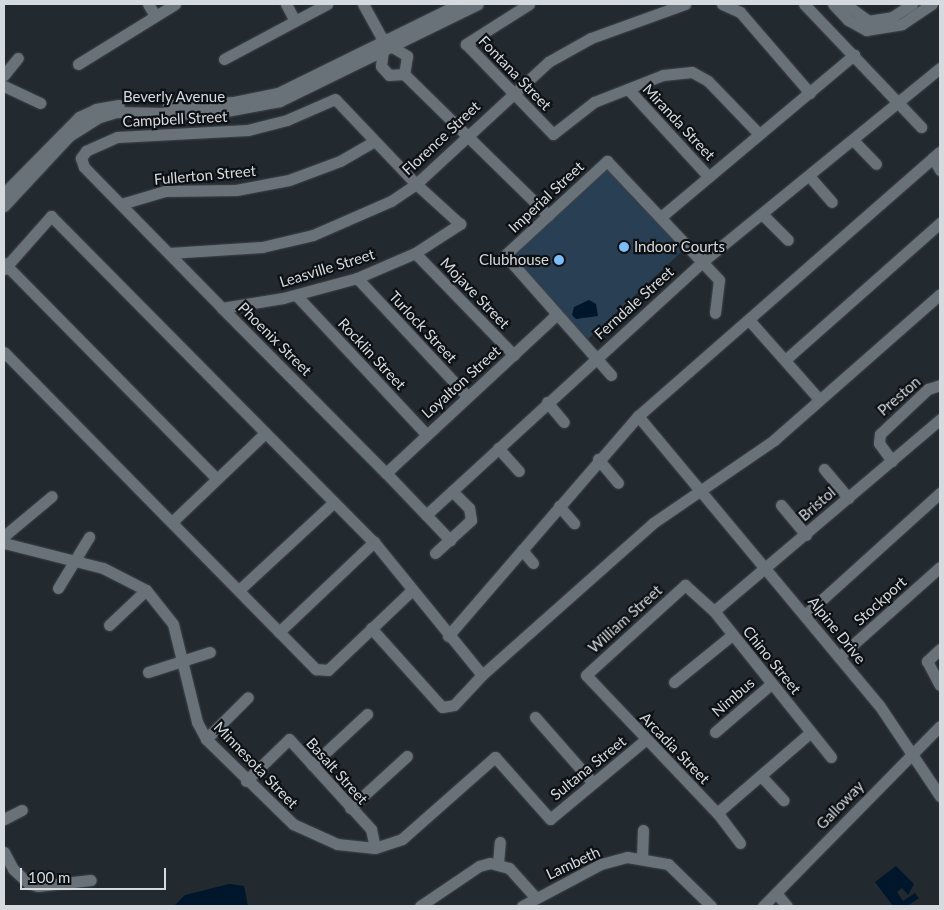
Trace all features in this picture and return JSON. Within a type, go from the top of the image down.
[{"type":"street","points":[[148,4],[155,15]]},
{"type":"street","points":[[78,64],[175,4]]},
{"type":"street","points":[[286,4],[294,19]]},
{"type":"street","points":[[224,58],[294,19],[327,4]]},
{"type":"street","points":[[363,4],[386,47],[384,71],[404,74],[548,215]]},
{"type":"street","name":"Beverly Avenue","points":[[4,193],[63,130],[96,108],[206,105],[258,98],[386,47],[459,4]]},
{"type":"street","name":"Beverly Avenue","points":[[4,206],[70,136],[100,117],[116,112],[210,114],[241,111],[280,101],[386,47],[478,4]]},
{"type":"street","name":"Fontana Street","points":[[528,4],[466,44],[511,94],[553,134],[594,102],[628,89]]},
{"type":"street","name":"Florence Street","points":[[169,253],[262,247],[313,235],[391,201],[416,184],[511,94],[571,48],[685,4]]},
{"type":"street","points":[[722,4],[740,12],[810,93]]},
{"type":"street","points":[[804,4],[921,127]]},
{"type":"street","points":[[833,4],[848,20],[866,30],[902,24],[932,4]]},
{"type":"street","points":[[845,4],[868,21],[892,17],[912,4]]},
{"type":"street","points":[[386,47],[407,56],[404,74]]},
{"type":"street","points":[[716,313],[719,280],[662,216],[758,134],[854,56]]},
{"type":"street","points":[[4,75],[18,58]]},
{"type":"street","name":"Ferndale Street","points":[[426,514],[702,262],[764,215],[940,68]]},
{"type":"street","points":[[628,89],[663,76],[692,72],[708,81],[758,134]]},
{"type":"street","points":[[4,86],[40,103]]},
{"type":"street","name":"Miranda Street","points":[[628,89],[708,176]]},
{"type":"street","name":"Campbell Street","points":[[81,158],[86,151],[117,137],[248,130],[302,114],[328,99],[340,104],[416,184],[460,224]]},
{"type":"street","points":[[854,140],[876,164]]},
{"type":"street","name":"Fullerton Street","points":[[121,204],[165,192],[236,190],[289,180],[340,161],[374,141]]},
{"type":"street","points":[[448,636],[598,459],[638,416],[937,155],[940,170]]},
{"type":"street","name":"Phoenix Street","points":[[81,158],[84,167],[450,540]]},
{"type":"street","name":"Imperial Street","points":[[557,314],[504,255],[607,161],[662,216]]},
{"type":"street","points":[[810,177],[832,202]]},
{"type":"street","points":[[764,215],[788,240]]},
{"type":"street","points":[[217,478],[5,266],[51,216],[264,434],[374,542],[448,636],[482,675]]},
{"type":"street","name":"Leasville Street","points":[[222,308],[296,295],[357,278],[415,253],[460,224]]},
{"type":"street","points":[[785,360],[940,224]]},
{"type":"street","name":"Mojave Street","points":[[415,253],[514,355]]},
{"type":"street","name":"Turlock Street","points":[[357,278],[467,396]]},
{"type":"street","points":[[371,628],[442,707],[454,706],[482,675],[653,523],[760,452],[940,294]]},
{"type":"street","name":"Rocklin Street","points":[[296,295],[426,434]]},
{"type":"street","points":[[557,314],[611,375]]},
{"type":"street","name":"Loyalton Street","points":[[386,473],[557,314]]},
{"type":"street","points":[[749,320],[819,399]]},
{"type":"street","points":[[4,352],[279,632],[322,672],[412,590]]},
{"type":"street","name":"Preston","points":[[892,461],[878,443],[880,434],[928,389],[940,384]]},
{"type":"street","points":[[547,402],[564,422]]},
{"type":"street","name":"Alpine Drive","points":[[638,416],[699,492],[806,614],[912,753],[940,796]]},
{"type":"street","name":"Bristol","points":[[714,612],[767,569],[940,419]]},
{"type":"street","points":[[172,522],[264,434]]},
{"type":"street","points":[[498,448],[519,471]]},
{"type":"street","points":[[598,459],[618,483]]},
{"type":"street","points":[[824,469],[848,498]]},
{"type":"street","points":[[435,553],[472,516],[452,491]]},
{"type":"street","points":[[806,614],[940,493]]},
{"type":"street","points":[[4,536],[52,496]]},
{"type":"street","points":[[239,590],[334,502]]},
{"type":"street","points":[[781,505],[806,535]]},
{"type":"street","points":[[559,506],[574,523]]},
{"type":"street","points":[[58,588],[89,537]]},
{"type":"street","points":[[279,632],[374,542]]},
{"type":"street","name":"Minnesota Street","points":[[4,543],[103,568],[146,590],[173,624],[184,662],[197,722],[206,739],[246,781],[306,832],[337,844],[376,848],[402,839],[495,757]]},
{"type":"street","points":[[522,550],[533,563]]},
{"type":"street","name":"Stockport","points":[[839,657],[940,567]]},
{"type":"street","name":"Chino Street","points":[[685,585],[714,612],[831,757]]},
{"type":"street","name":"William Street","points":[[586,675],[685,585]]},
{"type":"street","points":[[110,625],[146,590]]},
{"type":"street","points":[[674,682],[732,635]]},
{"type":"street","points":[[940,649],[927,661],[940,685]]},
{"type":"street","points":[[148,672],[184,662],[210,652]]},
{"type":"street","name":"Arcadia Street","points":[[586,675],[645,740],[717,813],[740,843]]},
{"type":"street","name":"Nimbus","points":[[715,732],[771,684]]},
{"type":"street","points":[[206,739],[248,697]]},
{"type":"street","points":[[312,766],[367,714]]},
{"type":"street","points":[[535,717],[594,782]]},
{"type":"street","name":"Galloway","points":[[763,906],[940,726]]},
{"type":"street","points":[[717,813],[811,732]]},
{"type":"street","name":"Basalt Street","points":[[246,781],[289,739],[371,829],[376,848]]},
{"type":"street","name":"Sultana Street","points":[[495,757],[550,819],[645,740]]},
{"type":"street","points":[[350,808],[407,756]]},
{"type":"street","points":[[761,776],[783,800]]},
{"type":"street","points":[[4,819],[22,810]]},
{"type":"street","points":[[642,858],[643,830]]},
{"type":"street","points":[[498,863],[500,842]]},
{"type":"street","points":[[4,852],[20,876],[33,884],[92,880]]},
{"type":"street","name":"Lambeth","points":[[522,906],[601,864],[642,858],[677,869],[711,906]]},
{"type":"street","points":[[420,906],[479,866],[498,863],[509,868],[536,897]]},
{"type":"street","points":[[776,893],[787,906]]},
{"type":"shaded area","points":[[604,164],[684,250],[588,339],[508,253]]},
{"type":"shaded area","points":[[589,300],[596,304],[598,316],[576,319],[572,315],[574,307]]},
{"type":"shaded area","points":[[896,866],[914,884],[908,895],[902,888],[897,892],[903,901],[915,893],[919,898],[907,906],[893,906],[875,882]]},
{"type":"shaded area","points":[[229,884],[244,886],[248,906],[174,906],[185,895]]},
{"type":"place","name":"Indoor Courts","points":[[624,247]]},
{"type":"place","name":"Clubhouse","points":[[559,260]]}]
